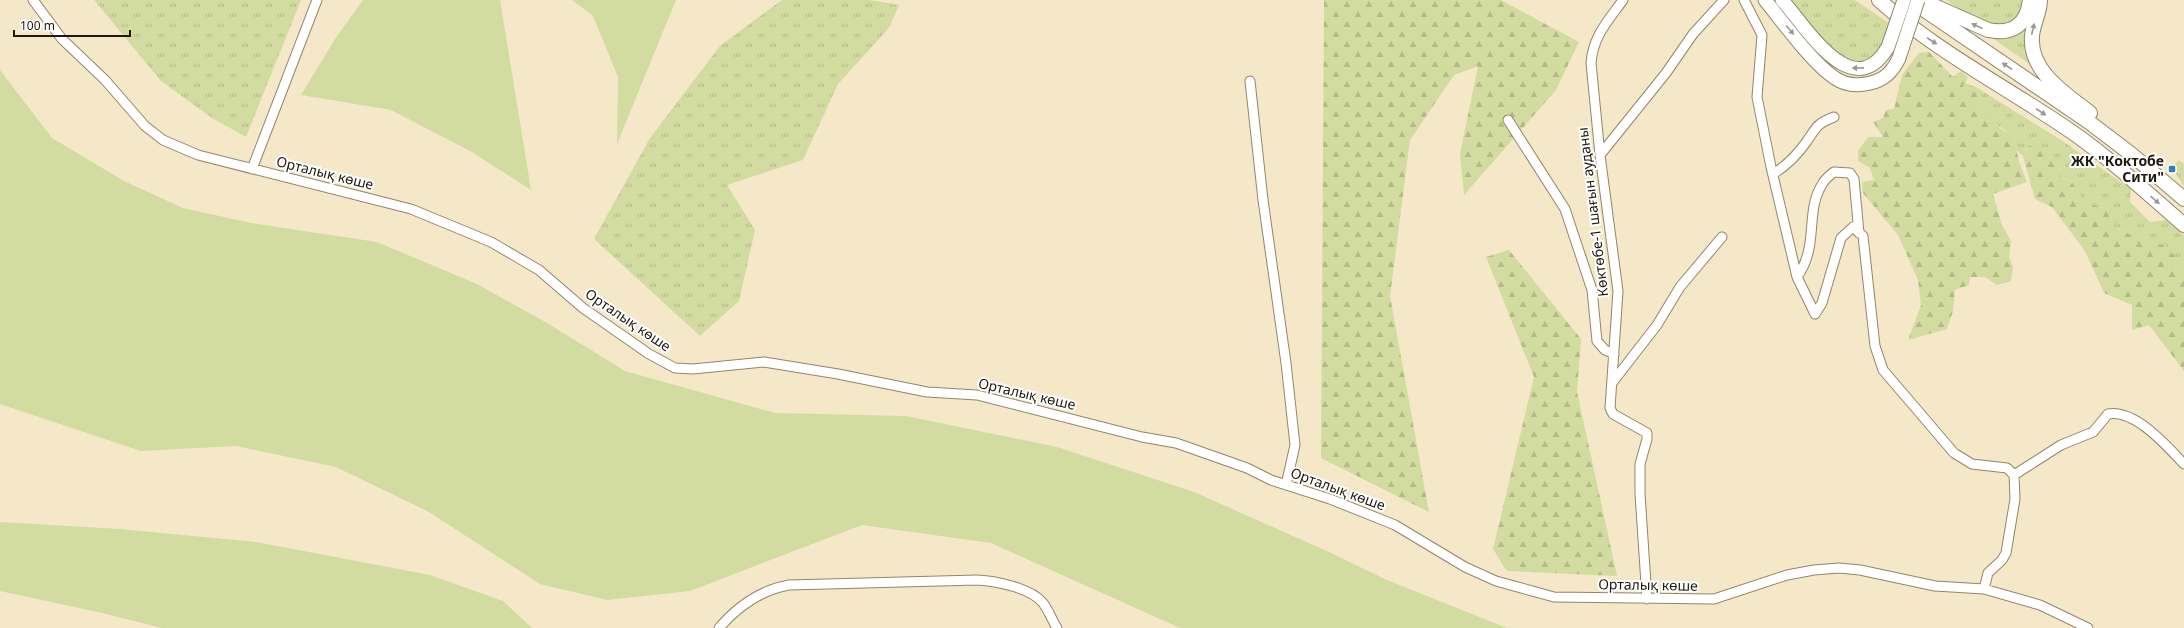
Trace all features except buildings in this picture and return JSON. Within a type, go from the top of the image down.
[{"type":"main road","points":[[1765,0],[1818,64],[1836,79],[1859,85],[1877,81],[1889,74],[1899,58],[1920,0],[1978,26],[1998,32],[2008,31],[2018,26],[2025,19],[2029,11],[2030,0]]},
{"type":"main road","points":[[1782,0],[1829,54],[1846,66],[1862,69],[1878,62],[1888,47],[1904,0]]},
{"type":"main road","points":[[1872,0],[1893,12]]},
{"type":"main road","points":[[1879,0],[1922,34],[2090,145],[2184,225]]},
{"type":"main road","points":[[1910,0],[2089,122],[2131,154],[2184,199]]},
{"type":"main road","points":[[2040,0],[2032,36],[2033,49],[2041,69],[2057,87],[2105,126],[2131,154]]},
{"type":"street","name":"Орталық көше","points":[[33,0],[62,39],[105,80],[145,126],[163,140],[198,155],[411,209],[491,242],[539,270],[583,308],[648,354],[675,368],[693,369],[764,362],[838,374],[927,392],[977,395],[1142,437],[1176,443],[1286,485],[1330,499],[1396,525],[1465,567],[1496,581],[1554,597],[1714,599],[1787,575],[1814,570],[1839,568],[1860,570],[1935,586],[1984,589],[2040,605],[2088,628]]},
{"type":"street","points":[[252,169],[317,0]]},
{"type":"street","name":"Көктөбе-1 шағын ауданы","points":[[1623,0],[1597,36],[1592,48],[1591,63],[1600,155],[1618,291],[1610,408],[1613,414],[1647,433],[1647,439],[1640,464],[1640,494],[1647,599]]},
{"type":"street","points":[[1600,155],[1666,73],[1693,34],[1724,0]]},
{"type":"street","points":[[1744,0],[1762,35],[1757,97],[1773,174],[1797,277],[1815,314],[1822,303],[1841,238],[1852,228],[1863,236],[1875,346],[1883,370],[1954,453],[1972,464],[2007,468],[2014,475],[2015,499],[2006,553],[2002,560],[1988,573],[1984,589]]},
{"type":"street","points":[[1250,81],[1263,200],[1295,445],[1286,485]]},
{"type":"street","points":[[1773,174],[1785,167],[1806,142],[1814,128],[1821,122],[1834,117]]},
{"type":"street","points":[[1508,120],[1565,209],[1592,290],[1597,341],[1605,350],[1614,354]]},
{"type":"street","points":[[1797,277],[1805,266],[1811,244],[1814,204],[1823,183],[1834,172],[1850,173],[1854,179],[1859,233]]},
{"type":"street","points":[[1612,383],[1657,325],[1680,287],[1722,237]]},
{"type":"street","points":[[2014,475],[2061,445],[2093,432],[2108,414],[2114,413],[2126,416],[2148,429],[2184,464]]},
{"type":"street","points":[[719,628],[727,618],[748,602],[768,591],[789,585],[977,580],[998,581],[1036,598],[1043,603],[1057,628]]},
{"type":"green space","points":[[94,0],[301,0],[246,137],[212,118],[161,81]]},
{"type":"green space","points":[[363,0],[500,0],[531,190],[472,152],[391,110],[301,95],[335,39]]},
{"type":"green space","points":[[572,0],[676,0],[617,144],[618,77],[593,16]]},
{"type":"green space","points":[[782,0],[870,0],[899,5],[889,28],[838,84],[803,160],[727,185],[755,230],[739,301],[700,336],[594,239],[650,138],[720,46]]},
{"type":"green space","points":[[1324,0],[1501,0],[1579,42],[1556,90],[1464,195],[1460,154],[1478,66],[1454,75],[1410,140],[1390,296],[1429,512],[1321,458]]},
{"type":"green space","points":[[1789,0],[1855,0],[1890,24],[1882,45],[1876,55],[1865,62],[1853,61],[1841,55],[1828,45],[1816,33]]},
{"type":"green space","points":[[1946,0],[2024,0],[2023,12],[2007,27],[1981,23]]},
{"type":"green space","points":[[2028,23],[2026,46],[2034,67],[1985,33]]},
{"type":"green space","points":[[1929,52],[1953,77],[1961,71],[1968,78],[1963,86],[1969,91],[1978,92],[1979,105],[2001,129],[2013,135],[2020,165],[2027,182],[1993,194],[2002,225],[2011,241],[2009,257],[2013,267],[2011,281],[1997,285],[1985,277],[1970,277],[1969,285],[1955,290],[1953,311],[1947,329],[1908,340],[1921,305],[1918,280],[1898,235],[1863,193],[1862,182],[1874,180],[1870,168],[1858,161],[1858,151],[1868,137],[1883,137],[1873,122],[1883,118],[1886,110],[1894,109],[1902,75],[1919,53]]},
{"type":"green space","points":[[0,70],[52,138],[124,181],[183,208],[251,223],[377,242],[477,284],[547,323],[625,371],[775,413],[906,416],[1057,447],[1194,492],[1329,552],[1387,580],[1507,628],[1180,628],[991,543],[862,525],[690,591],[607,600],[540,584],[429,512],[336,467],[236,446],[141,451],[0,404]]},
{"type":"green space","points":[[1965,83],[1976,87],[2064,142],[2131,189],[2130,202],[2150,222],[2166,220],[2184,235],[2184,269],[2173,267],[2165,245],[2146,242],[2113,226],[2108,209],[2087,203],[2071,181],[2060,177],[2056,162],[2028,146],[2023,156],[2016,150],[2013,135],[1990,118],[1963,86]]},
{"type":"green space","points":[[2028,146],[2042,147],[2056,162],[2060,177],[2071,181],[2087,203],[2108,209],[2113,226],[2146,242],[2165,245],[2174,255],[2173,267],[2184,269],[2184,371],[2149,325],[2132,330],[2132,305],[2104,293],[2085,251],[2052,207],[2035,199],[2023,156]]},
{"type":"green space","points":[[2179,160],[2184,164],[2184,187],[2172,167]]},
{"type":"green space","points":[[1509,250],[1581,339],[1577,392],[1617,576],[1507,571],[1493,549],[1534,377],[1486,257]]},
{"type":"green space","points":[[0,522],[120,529],[256,542],[430,575],[503,601],[532,628],[162,628],[98,612],[0,591]]},
{"type":"place","name":"ЖК \"Коктобе Сити\"","points":[[2172,169]]}]
